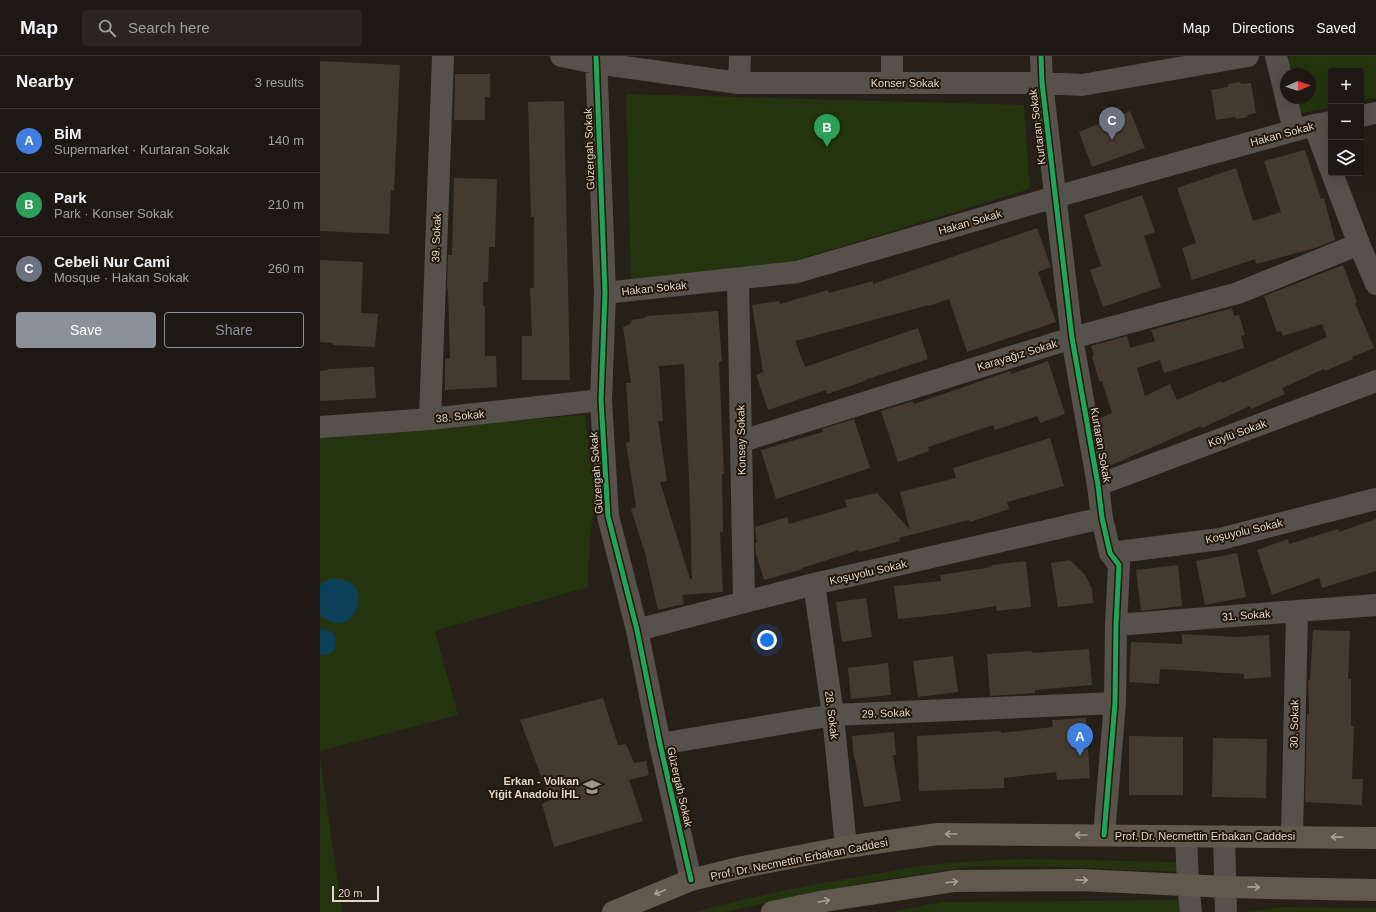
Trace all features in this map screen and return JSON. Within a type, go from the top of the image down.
[{"type":"main road","name":"Prof. Dr. Necmettin Erbakan Caddesi","points":[[612,912],[691,880],[742,867],[846,847],[938,834],[1376,838]]},
{"type":"main road","points":[[772,912],[825,901],[955,881],[1081,880],[1226,887],[1376,890]]},
{"type":"street","name":"39. Sokak","points":[[430,419],[442,56]]},
{"type":"street","name":"Konser Sokak","points":[[561,56],[596,60],[739,83],[1042,83],[1082,85],[1248,56]]},
{"type":"street","points":[[739,83],[740,56]]},
{"type":"street","points":[[892,56],[892,83]]},
{"type":"street","name":"Kurtaran Sokak","points":[[1041,56],[1042,83],[1072,338],[1098,485],[1102,518],[1110,553],[1119,565],[1116,625],[1115,703],[1104,835]]},
{"type":"street","points":[[1276,56],[1280,72]]},
{"type":"street","name":"Güzergah Sokak","points":[[596,60],[605,293],[600,400],[608,516],[637,630],[660,744],[691,880]]},
{"type":"street","points":[[1293,104],[1313,126],[1328,162]]},
{"type":"street","points":[[1364,115],[1376,113]]},
{"type":"street","name":"Hakan Sokak","points":[[605,293],[797,272],[1055,197],[1313,126]]},
{"type":"street","points":[[1334,176],[1376,284]]},
{"type":"street","name":"Karayağız Sokak","points":[[742,441],[1072,338],[1238,293],[1359,244]]},
{"type":"street","name":"Konsey Sokak","points":[[738,278],[744,602]]},
{"type":"street","name":"Köylü Sokak","points":[[1098,485],[1376,381]]},
{"type":"street","name":"38. Sokak","points":[[320,427],[430,419],[600,400]]},
{"type":"street","name":"Koşuyolu Sokak","points":[[1110,553],[1220,539],[1376,498]]},
{"type":"street","name":"Koşuyolu Sokak","points":[[637,630],[814,584],[1102,518]]},
{"type":"street","name":"28. Sokak","points":[[814,584],[832,715],[846,847]]},
{"type":"street","name":"31. Sokak","points":[[1116,625],[1376,605]]},
{"type":"street","name":"30. Sokak","points":[[1292,837],[1297,612]]},
{"type":"street","name":"29. Sokak","points":[[660,744],[832,715],[1115,703]]},
{"type":"street","points":[[1186,836],[1191,912]]},
{"type":"street","points":[[1224,836],[1226,912]]},
{"type":"green space","points":[[1376,56],[1376,98],[1364,100],[1364,68],[1328,68],[1328,108],[1298,114],[1296,104],[1316,104],[1316,68],[1290,68],[1288,57]]},
{"type":"green space","points":[[626,94],[1024,105],[1030,189],[781,265],[631,282]]},
{"type":"green space","points":[[585,415],[595,502],[590,536],[588,587],[435,631],[458,715],[320,751],[320,436]]},
{"type":"green space","points":[[320,759],[342,912],[320,912]]},
{"type":"green space","points":[[1027,859],[1182,862],[1182,872],[985,866],[961,868],[875,881],[791,897],[726,912],[695,912],[782,891],[913,867],[961,862]]},
{"type":"green space","points":[[1178,900],[1181,912],[890,912],[943,902]]},
{"type":"green space","points":[[1280,907],[1376,908],[1376,912],[1245,912]]},
{"type":"water","points":[[331,579],[346,580],[355,587],[358,597],[357,607],[352,616],[343,622],[333,622],[320,615],[320,586],[324,582]]},
{"type":"water","points":[[320,629],[327,630],[332,633],[336,642],[332,652],[320,655]]},
{"type":"building","points":[[320,61],[400,65],[394,190],[391,190],[389,234],[320,231]]},
{"type":"building","points":[[455,74],[490,74],[490,97],[485,97],[485,120],[454,120]]},
{"type":"building","points":[[1240,82],[1241,84],[1251,83],[1256,113],[1247,115],[1248,117],[1236,119],[1235,117],[1216,120],[1211,90],[1228,87],[1228,84]]},
{"type":"building","points":[[564,101],[570,380],[522,380],[522,336],[532,336],[530,288],[534,288],[534,217],[531,217],[528,102]]},
{"type":"building","points":[[1130,111],[1145,148],[1092,167],[1079,132]]},
{"type":"building","points":[[1305,150],[1321,199],[1324,198],[1335,240],[1315,248],[1256,264],[1255,259],[1192,280],[1182,248],[1196,243],[1177,188],[1236,168],[1253,221],[1281,212],[1264,161]]},
{"type":"building","points":[[454,178],[497,179],[495,247],[489,247],[488,282],[483,282],[483,306],[485,306],[485,356],[496,356],[497,387],[445,390],[445,359],[450,358],[447,289],[448,255],[452,255]]},
{"type":"building","points":[[1142,195],[1155,232],[1144,236],[1161,287],[1103,307],[1090,270],[1101,266],[1084,215]]},
{"type":"building","points":[[1037,228],[1051,267],[1038,272],[1056,322],[967,352],[949,299],[929,306],[795,341],[805,367],[918,328],[928,359],[827,394],[826,390],[768,410],[756,375],[763,372],[752,305],[779,301],[780,304],[828,290],[829,293],[873,281],[873,284]]},
{"type":"building","points":[[320,260],[363,262],[361,313],[378,314],[375,347],[333,345],[333,343],[320,342]]},
{"type":"building","points":[[1343,265],[1357,302],[1355,303],[1374,348],[1352,357],[1353,359],[1325,371],[1324,369],[1282,388],[1285,394],[1251,409],[1250,406],[1202,428],[1201,426],[1109,466],[1106,460],[1099,419],[1112,413],[1102,381],[1099,381],[1092,356],[1094,355],[1091,346],[1127,336],[1130,348],[1155,341],[1151,330],[1232,308],[1234,316],[1239,315],[1245,335],[1241,336],[1244,348],[1164,373],[1160,360],[1137,368],[1145,396],[1170,384],[1177,400],[1221,381],[1222,383],[1327,337],[1322,324],[1283,336],[1281,331],[1277,332],[1264,296]]},
{"type":"building","points":[[718,311],[722,361],[719,362],[724,474],[722,474],[723,532],[720,532],[723,592],[682,595],[684,604],[658,610],[645,553],[631,509],[636,507],[626,443],[630,442],[626,383],[631,383],[623,327],[630,324],[632,320],[647,316]],"holes":[[[684,364],[692,579],[690,579],[660,482],[667,481],[658,421],[663,421],[659,366]]]},
{"type":"building","points":[[1048,361],[1065,414],[1040,423],[1037,416],[995,430],[993,425],[928,447],[929,451],[898,462],[881,411],[913,401],[914,404],[1010,371],[1011,374]]},
{"type":"building","points":[[374,367],[376,398],[320,401],[320,371],[328,369]]},
{"type":"building","points":[[854,419],[870,468],[776,499],[761,450],[823,432],[822,429]]},
{"type":"building","points":[[1050,438],[1064,486],[1007,502],[1009,509],[970,522],[969,520],[899,538],[900,541],[859,552],[859,550],[802,568],[803,569],[764,580],[756,554],[755,543],[757,543],[755,527],[787,517],[789,524],[847,507],[845,500],[877,493],[910,530],[900,492],[956,478],[953,468]]},
{"type":"building","points":[[1376,519],[1376,571],[1322,588],[1319,578],[1272,595],[1257,550],[1288,539],[1289,544],[1338,529],[1339,532]]},
{"type":"building","points":[[1237,553],[1246,597],[1205,605],[1196,561]]},
{"type":"building","points":[[1070,560],[1085,575],[1092,589],[1093,603],[1058,607],[1051,563]]},
{"type":"building","points":[[1026,561],[1031,607],[997,611],[996,606],[946,614],[898,619],[894,586],[941,581],[940,575],[992,567],[991,565]]},
{"type":"building","points":[[1178,565],[1182,606],[1141,611],[1136,570]]},
{"type":"building","points":[[866,598],[872,637],[842,642],[836,602]]},
{"type":"building","points":[[1313,630],[1350,631],[1348,679],[1351,679],[1351,726],[1354,726],[1352,779],[1363,779],[1362,805],[1305,802],[1307,714],[1309,714],[1308,680],[1310,680]]},
{"type":"building","points":[[1182,634],[1236,637],[1269,635],[1271,677],[1244,679],[1244,674],[1160,669],[1159,684],[1129,682],[1131,642],[1182,644]]},
{"type":"building","points":[[1089,649],[1092,685],[1035,690],[1035,693],[990,696],[987,654],[1032,651],[1032,653]]},
{"type":"building","points":[[953,656],[958,692],[918,697],[913,661]]},
{"type":"building","points":[[888,663],[891,695],[851,699],[848,668]]},
{"type":"building","points":[[603,698],[618,745],[626,744],[634,763],[646,761],[649,775],[629,780],[643,821],[554,847],[542,804],[550,800],[520,720]]},
{"type":"building","points":[[1086,718],[1090,778],[1057,780],[1056,772],[1004,778],[1004,788],[919,791],[917,736],[1001,731],[1001,733],[1053,727],[1052,720]]},
{"type":"building","points":[[894,732],[896,755],[893,755],[901,801],[864,807],[854,759],[852,736]]},
{"type":"building","points":[[1129,736],[1183,737],[1183,795],[1129,795]]},
{"type":"building","points":[[1213,738],[1267,739],[1266,798],[1212,797]]},
{"type":"cycle path","points":[[596,56],[605,293],[601,400],[608,516],[637,630],[660,744],[691,880]]},
{"type":"cycle path","points":[[1041,56],[1042,83],[1072,338],[1098,485],[1102,518],[1110,553],[1119,565],[1116,625],[1115,703],[1104,835]]},
{"type":"place","name":"Cebeli Nur Cami","points":[[1112,140]]},
{"type":"place","name":"Park","points":[[827,147]]},
{"type":"place","name":"BİM","points":[[1080,756]]},
{"type":"place","name":"Erkan - Volkan Yiğit Anadolu İHL","points":[[592,787]]}]
